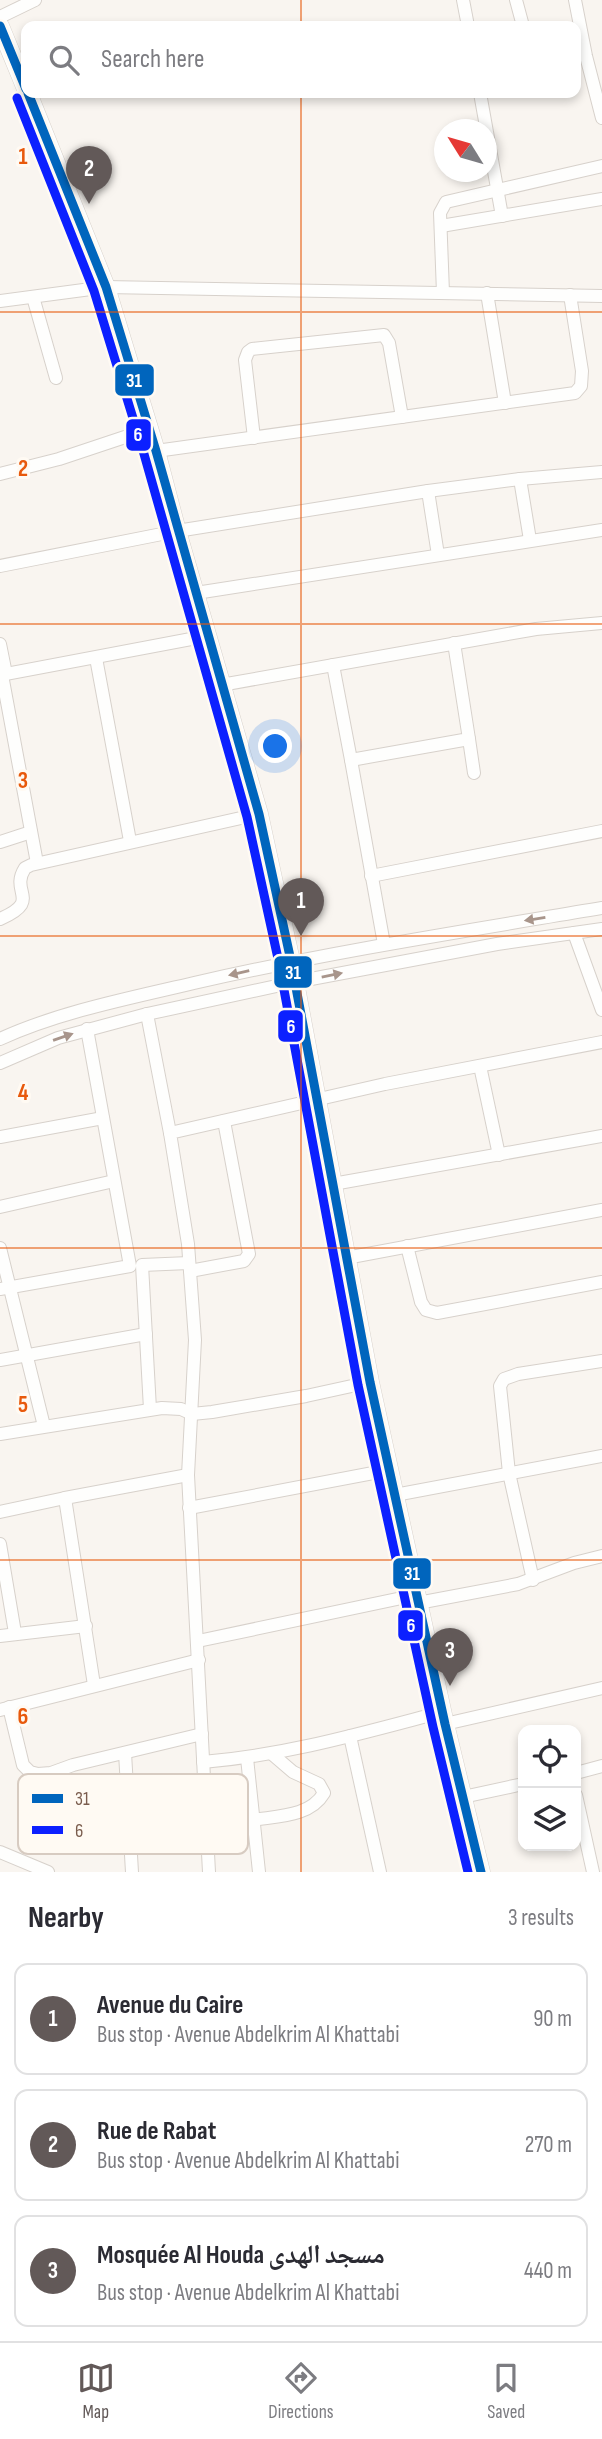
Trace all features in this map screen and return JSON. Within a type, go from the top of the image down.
[{"type":"main road","points":[[0,26],[21,77]]},
{"type":"main road","points":[[30,98],[106,288],[156,451],[258,814],[292,961],[370,1382],[443,1718],[481,1872]]},
{"type":"street","points":[[0,17],[35,0]]},
{"type":"street","points":[[463,0],[467,21]]},
{"type":"street","points":[[516,0],[522,21]]},
{"type":"street","points":[[575,0],[577,21]]},
{"type":"street","points":[[581,41],[602,118]]},
{"type":"street","points":[[481,98],[502,216]]},
{"type":"street","points":[[443,293],[441,208],[446,202],[602,166]]},
{"type":"street","points":[[441,226],[602,199]]},
{"type":"street","points":[[0,301],[106,288],[602,296]]},
{"type":"street","points":[[487,293],[505,403]]},
{"type":"street","points":[[156,451],[571,394],[579,390],[582,371],[570,295]]},
{"type":"street","points":[[33,297],[56,378]]},
{"type":"street","points":[[254,438],[245,360],[248,352],[260,348],[384,335],[389,343],[402,417]]},
{"type":"street","points":[[0,474],[59,459],[149,429]]},
{"type":"street","points":[[0,566],[177,531],[428,491],[602,471]]},
{"type":"street","points":[[520,479],[530,540]]},
{"type":"street","points":[[428,491],[438,555]]},
{"type":"street","points":[[196,593],[602,530]]},
{"type":"street","points":[[221,685],[536,629],[602,623]]},
{"type":"street","points":[[3,675],[207,636]]},
{"type":"street","points":[[454,643],[474,773]]},
{"type":"street","points":[[0,644],[3,675],[37,863]]},
{"type":"street","points":[[96,658],[130,841]]},
{"type":"street","points":[[333,666],[384,944]]},
{"type":"street","points":[[351,760],[469,739]]},
{"type":"street","points":[[0,919],[21,906],[22,873],[25,868],[37,863],[258,814]]},
{"type":"street","points":[[372,876],[602,831]]},
{"type":"street","points":[[0,842],[31,832]]},
{"type":"street","points":[[0,1039],[36,1025],[160,991],[292,961],[602,908]]},
{"type":"street","points":[[0,1063],[88,1029],[147,1014],[295,982],[497,944],[602,929]]},
{"type":"street","points":[[573,933],[602,1010]]},
{"type":"street","points":[[147,1014],[170,1133],[190,1267],[195,1340],[188,1475],[205,1774]]},
{"type":"street","points":[[88,1029],[114,1181],[136,1266],[146,1334],[150,1409]]},
{"type":"street","points":[[170,1133],[602,1042]]},
{"type":"street","points":[[480,1066],[499,1155]]},
{"type":"street","points":[[0,1137],[103,1118]]},
{"type":"street","points":[[5,1288],[136,1266],[190,1267],[247,1260],[249,1254],[224,1121]]},
{"type":"street","points":[[333,1184],[602,1136]]},
{"type":"street","points":[[0,1207],[114,1181]]},
{"type":"street","points":[[346,1258],[602,1210]]},
{"type":"street","points":[[407,1247],[421,1302],[423,1307],[432,1312],[458,1310],[602,1282]]},
{"type":"street","points":[[0,1248],[5,1288],[26,1354],[44,1426]]},
{"type":"street","points":[[0,1360],[146,1334]]},
{"type":"street","points":[[533,1580],[509,1473],[499,1390],[501,1382],[518,1374],[602,1361]]},
{"type":"street","points":[[0,1434],[150,1409],[172,1408],[192,1414],[241,1408],[370,1382]]},
{"type":"street","points":[[395,1495],[602,1456]]},
{"type":"street","points":[[189,1508],[389,1470]]},
{"type":"street","points":[[0,1511],[188,1475]]},
{"type":"street","points":[[65,1498],[94,1685]]},
{"type":"street","points":[[0,1544],[1,1569],[15,1633]]},
{"type":"street","points":[[198,1641],[533,1580],[574,1563],[602,1556]]},
{"type":"street","points":[[0,1636],[86,1626]]},
{"type":"street","points":[[199,1660],[5,1708],[23,1765],[30,1772],[51,1773],[73,1765],[202,1734]]},
{"type":"street","points":[[204,1762],[272,1754],[602,1688]]},
{"type":"street","points":[[350,1737],[380,1872]]},
{"type":"street","points":[[125,1753],[126,1774]]},
{"type":"street","points":[[253,1820],[297,1813],[310,1808],[324,1793],[319,1784],[293,1772],[272,1754]]},
{"type":"street","points":[[247,1758],[260,1872]]},
{"type":"street","points":[[581,1772],[602,1766]]},
{"type":"street","points":[[463,1797],[518,1785]]},
{"type":"street","points":[[581,1818],[593,1872]]},
{"type":"street","points":[[0,1852],[48,1872]]},
{"type":"street","points":[[131,1854],[132,1872]]},
{"type":"street","points":[[208,1854],[209,1872]]},
{"type":"transit line","name":"31","points":[[0,26],[21,77]]},
{"type":"transit line","name":"6","points":[[17,98],[94,291],[144,454],[247,817],[279,963],[358,1385],[433,1727],[468,1872]]},
{"type":"transit line","name":"31","points":[[30,98],[106,287],[156,451],[259,814],[291,961],[370,1382],[445,1724],[481,1872]]},
{"type":"place","name":"Rue de Rabat","points":[[89,204]]},
{"type":"place","name":"Avenue du Caire","points":[[301,936]]},
{"type":"place","name":"Mosquée Al Houda مسجد الهدى","points":[[450,1686]]}]
